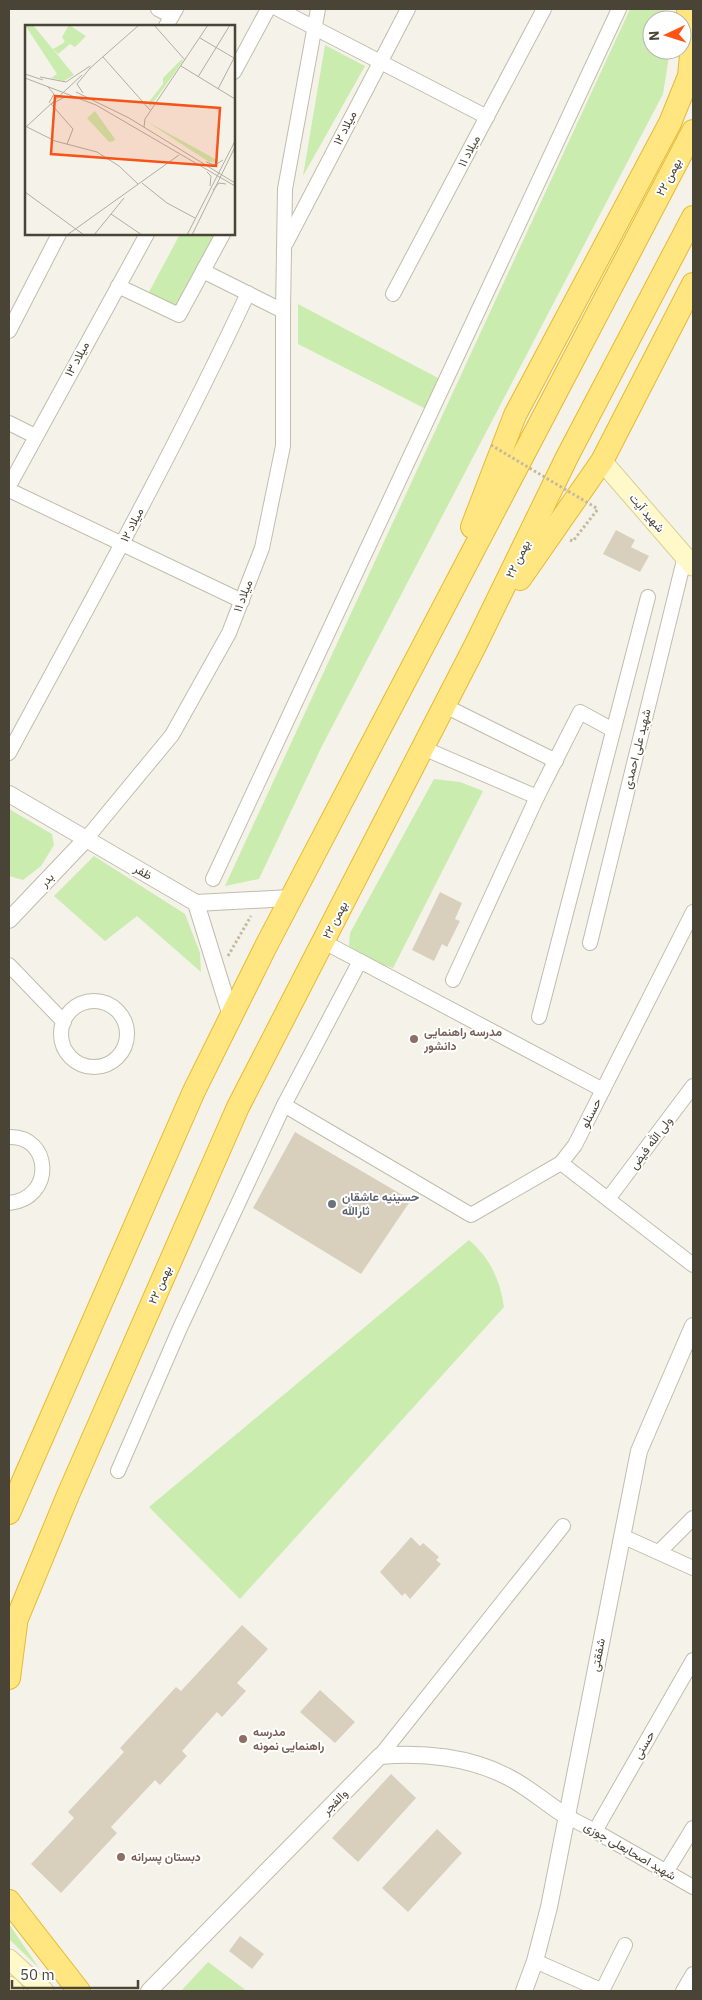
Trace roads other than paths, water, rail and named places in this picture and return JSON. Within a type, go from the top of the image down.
[{"type":"highway","points":[[430,632],[515,414],[670,123],[691,72],[692,45],[688,9]]},
{"type":"highway","points":[[670,123],[693,117]]},
{"type":"highway","name":"۲۲ بهمن","points":[[9,1513],[194,1091],[231,1016],[290,898],[693,131]]},
{"type":"highway","name":"۲۲ بهمن","points":[[9,1678],[13,1629],[68,1495],[238,1107],[445,706],[567,458],[693,217]]},
{"type":"highway","points":[[476,644],[602,461],[693,284]]},
{"type":"highway","points":[[9,1901],[79,1991]]},
{"type":"main road","name":"شهید آیت","points":[[602,461],[689,561]]},
{"type":"main road","points":[[9,1959],[44,1991]]},
{"type":"main road","points":[[9,1986],[14,1991]]},
{"type":"street","points":[[158,9],[171,17]]},
{"type":"street","points":[[235,70],[268,9]]},
{"type":"street","points":[[278,9],[487,117]]},
{"type":"street","name":"میلاد ۱۲","points":[[283,311],[285,189],[318,9]]},
{"type":"street","name":"میلاد ۱۲","points":[[284,248],[408,9]]},
{"type":"street","name":"میلاد ۱۱","points":[[393,294],[544,9]]},
{"type":"street","points":[[213,879],[619,9]]},
{"type":"street","points":[[9,331],[58,235]]},
{"type":"street","name":"میلاد ۱۳","points":[[9,488],[35,436],[146,235]]},
{"type":"street","points":[[118,286],[179,315],[222,235]]},
{"type":"street","points":[[203,271],[283,311]]},
{"type":"street","name":"میلاد ۱۲","points":[[9,752],[122,544],[248,293]]},
{"type":"street","name":"میلاد ۱۱","points":[[86,839],[172,735],[229,633],[262,548],[283,446],[283,311]]},
{"type":"street","points":[[9,423],[35,436]]},
{"type":"street","points":[[9,488],[242,601]]},
{"type":"street","name":"شهید علی احمدی","points":[[590,943],[689,561]]},
{"type":"street","points":[[539,1017],[648,597]]},
{"type":"street","points":[[445,706],[556,760]]},
{"type":"street","points":[[452,980],[537,798],[580,712],[613,730]]},
{"type":"street","points":[[423,748],[537,798]]},
{"type":"street","name":"ظفر","points":[[9,794],[196,903]]},
{"type":"street","name":"بدر","points":[[11,912],[86,839]]},
{"type":"street","points":[[231,1016],[196,903],[290,898]]},
{"type":"street","name":"حسنلو","points":[[561,1163],[575,1145],[693,912]]},
{"type":"street","points":[[324,942],[603,1090]]},
{"type":"street","points":[[118,1471],[180,1328],[284,1105],[360,961]]},
{"type":"street","points":[[9,964],[64,1022]]},
{"type":"street","points":[[96,1001],[108,1004],[117,1010],[124,1019],[128,1030],[127,1042],[122,1052],[114,1061],[104,1066],[93,1068],[82,1065],[74,1060],[64,1047],[62,1032],[64,1022],[77,1006],[86,1002],[96,1001]]},
{"type":"street","name":"ولی الله فیض","points":[[608,1199],[693,1086]]},
{"type":"street","points":[[284,1105],[471,1215],[561,1163],[693,1265]]},
{"type":"street","points":[[9,1137],[24,1140],[34,1147],[40,1156],[43,1167],[42,1178],[37,1189],[29,1197],[19,1202],[9,1203]]},
{"type":"street","name":"شفقتی","points":[[524,1991],[535,1961],[549,1907],[639,1451],[693,1326]]},
{"type":"street","points":[[659,1552],[693,1518]]},
{"type":"street","points":[[380,1756],[563,1526]]},
{"type":"street","points":[[622,1536],[693,1568]]},
{"type":"street","name":"حسنی","points":[[595,1831],[693,1660]]},
{"type":"street","points":[[380,1756],[399,1754],[465,1760],[509,1777],[566,1816]]},
{"type":"street","name":"والفجر","points":[[150,1991],[380,1756]]},
{"type":"street","name":"شهید اصحابعلی جوزی","points":[[566,1816],[693,1887]]},
{"type":"street","points":[[666,1872],[693,1828]]},
{"type":"street","points":[[535,1961],[603,1991],[625,1945]]},
{"type":"street","points":[[683,1991],[693,1974]]},
{"type":"place","name":"مدرسه راهنمایی دانشور","points":[[414,1039]]},
{"type":"place","name":"حسینیه عاشقان ثارالله","points":[[332,1204]]},
{"type":"place","name":"مدرسه راهنمایی نمونه","points":[[243,1739]]},
{"type":"place","name":"دبستان پسرانه","points":[[121,1857]]}]
